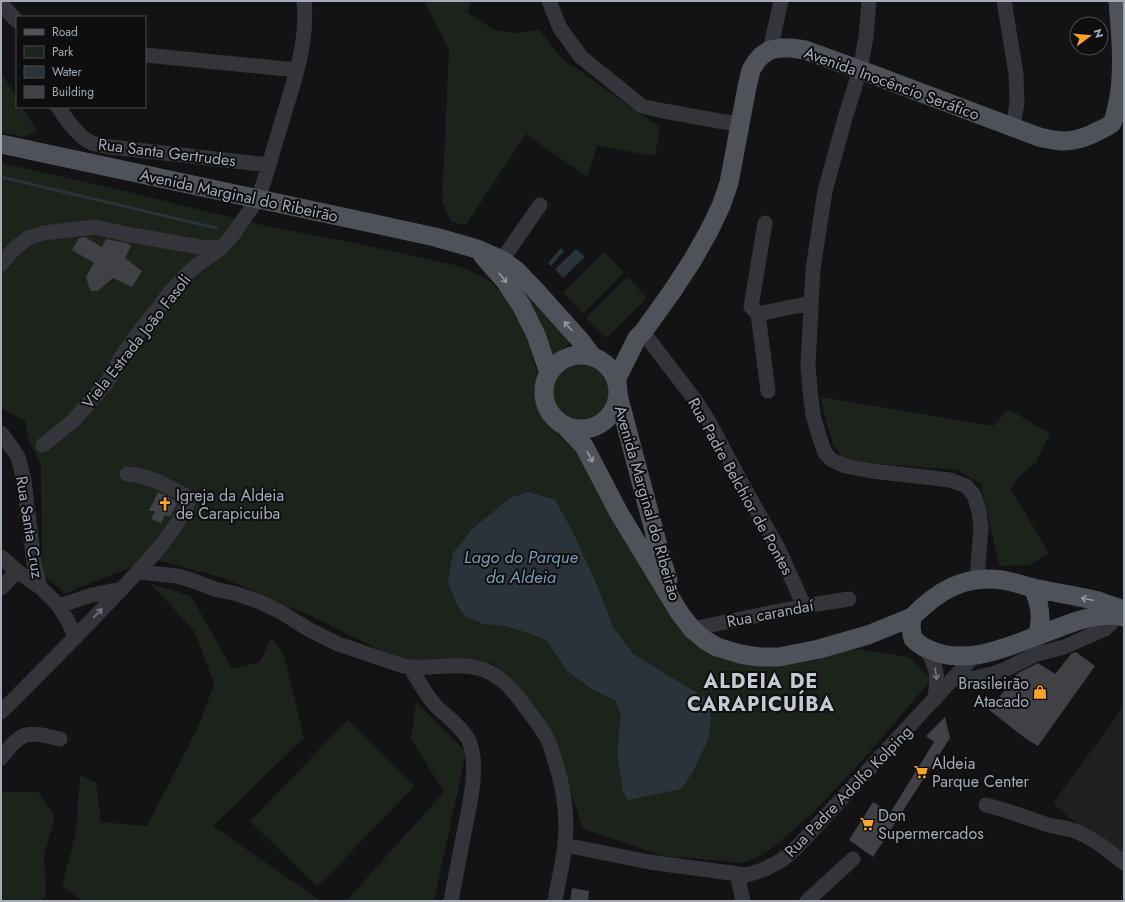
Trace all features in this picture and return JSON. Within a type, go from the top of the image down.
[{"type":"main road","name":"Avenida Inocêncio Seráfico","points":[[770,50],[781,48],[805,50],[1039,136],[1056,141],[1068,141],[1084,138],[1118,121],[1122,78],[1118,1]]},
{"type":"main road","points":[[617,387],[640,335],[692,262],[718,212],[729,182],[739,124],[751,70],[761,56],[770,50]]},
{"type":"main road","name":"Avenida Marginal do Ribeirão","points":[[1,144],[435,237],[477,249],[502,260],[517,271],[596,358],[610,368],[617,387],[661,557],[679,612]]},
{"type":"main road","points":[[477,249],[505,281],[521,305],[536,335],[549,372]]},
{"type":"main road","points":[[549,372],[563,359],[573,355],[583,355],[596,358],[640,335]]},
{"type":"main road","name":"Avenida Marginal do Ribeirão","points":[[549,372],[543,391],[544,400],[549,412],[584,446],[619,513],[679,612],[692,629],[705,640],[717,647],[740,654],[759,657],[779,657],[797,654],[868,636],[912,617]]},
{"type":"main road","name":"Avenida Marginal do Ribeirão","points":[[566,427],[578,430],[589,429],[600,424],[609,416],[616,406],[617,387]]},
{"type":"main road","points":[[920,644],[911,628],[912,617],[926,603],[939,594],[957,584],[977,579],[1001,580],[1018,583],[1033,588],[1098,601],[1122,614]]},
{"type":"main road","points":[[1033,588],[1037,597],[1040,613],[1040,628],[1037,636]]},
{"type":"main road","points":[[1037,636],[1088,618],[1122,614]]},
{"type":"main road","name":"Avenida Marginal do Ribeirão","points":[[868,636],[920,644],[947,656],[961,657],[974,656],[1005,648],[1037,636]]},
{"type":"street","name":"Viela Estrada João Fasoli","points":[[43,445],[74,420],[108,381],[120,359],[171,291],[196,266],[221,248],[232,236],[258,198],[297,70],[304,35],[306,12],[304,1]]},
{"type":"street","points":[[549,1],[560,28],[581,57],[642,106],[719,122],[739,124]]},
{"type":"street","points":[[770,50],[781,1]]},
{"type":"street","points":[[869,1],[866,37],[860,70],[825,191],[813,269],[808,365],[813,416],[818,436],[825,453],[832,460],[845,466],[872,471],[950,480],[966,486],[974,495],[979,511],[980,527],[977,579]]},
{"type":"street","points":[[1004,1],[1016,74],[1017,103],[1013,127]]},
{"type":"street","points":[[1,4],[16,20]]},
{"type":"street","points":[[146,55],[297,70]]},
{"type":"street","name":"Rua Santa Gertrudes","points":[[59,108],[73,128],[91,143],[111,147],[269,165]]},
{"type":"street","points":[[502,260],[540,205]]},
{"type":"street","points":[[765,223],[751,307],[758,314],[768,391]]},
{"type":"street","points":[[1,264],[15,248],[28,238],[43,233],[95,226],[126,234],[200,247],[221,248]]},
{"type":"street","points":[[758,314],[811,303]]},
{"type":"street","name":"Rua Padre Belchior de Pontes","points":[[640,335],[695,400],[709,422],[779,550],[804,606]]},
{"type":"street","name":"Rua Santa Cruz","points":[[1,433],[18,457],[22,472],[34,563],[40,587],[59,606],[70,625],[74,638]]},
{"type":"street","points":[[1,712],[138,572],[168,537],[187,507],[190,498],[151,479],[143,476],[127,474]]},
{"type":"street","points":[[1,557],[17,571],[40,587]]},
{"type":"street","points":[[1,588],[17,571]]},
{"type":"street","points":[[138,572],[178,576],[215,589],[238,594],[281,612],[308,629],[338,644],[411,668],[455,665],[472,666],[486,671],[502,680],[519,698],[534,718],[548,741],[557,766],[564,793],[566,818],[565,845],[555,901]]},
{"type":"street","points":[[59,606],[92,595],[122,589]]},
{"type":"street","name":"Rua carandaí","points":[[692,629],[804,606],[848,599]]},
{"type":"street","points":[[953,680],[974,678],[992,674],[1034,655],[1064,647],[1105,629],[1122,614]]},
{"type":"street","points":[[920,644],[935,665],[937,681],[934,700]]},
{"type":"street","name":"Rua Padre Adolfo Kolping","points":[[565,845],[649,862],[737,874],[746,875],[763,870],[782,860],[792,851],[974,656]]},
{"type":"street","points":[[411,668],[421,685],[436,705],[460,727],[468,740],[473,753],[474,771],[471,796],[451,901]]},
{"type":"street","points":[[1,758],[14,742],[23,736],[33,734],[60,740]]},
{"type":"street","points":[[986,805],[1052,826],[1069,829],[1081,834],[1097,842],[1124,863]]},
{"type":"street","points":[[807,901],[853,859]]},
{"type":"street","points":[[737,874],[743,901]]},
{"type":"shaded area","points":[[1124,706],[1124,856],[1094,832],[1078,825],[1053,803]]},
{"type":"green space","points":[[424,1],[470,1],[468,13],[494,30],[518,33],[539,30],[563,59],[660,127],[655,156],[597,146],[587,177],[526,134],[466,225],[451,222],[442,202],[449,49]]},
{"type":"green space","points":[[1,72],[16,96],[16,108],[23,108],[37,131],[23,137],[1,132]]},
{"type":"green space","points":[[1,163],[125,191],[270,227],[355,243],[459,266],[488,279],[505,297],[521,323],[531,348],[550,426],[584,457],[712,652],[850,648],[909,657],[931,680],[868,754],[814,812],[762,855],[743,863],[664,856],[583,829],[554,739],[492,663],[402,661],[311,616],[223,578],[153,559],[75,589],[66,594],[42,574],[41,465],[29,441],[25,421],[1,408]]},
{"type":"green space","points":[[604,252],[624,273],[583,314],[563,293]]},
{"type":"green space","points":[[508,273],[536,301],[570,343],[548,359]]},
{"type":"green space","points":[[627,277],[647,298],[607,338],[586,318]]},
{"type":"green space","points":[[574,360],[586,360],[603,369],[610,380],[612,392],[610,404],[603,415],[586,424],[574,424],[562,419],[553,410],[548,398],[548,386],[553,374],[562,365]]},
{"type":"green space","points":[[821,397],[993,426],[1009,409],[1050,434],[1036,463],[1017,478],[1011,490],[1049,554],[1029,565],[999,566],[981,484],[957,470],[845,461],[833,445]]},
{"type":"green space","points":[[151,584],[191,596],[232,669],[260,662],[271,638],[284,655],[304,738],[213,826],[321,901],[82,901],[62,885],[76,833],[80,775],[96,783],[101,822],[147,826],[198,727],[214,684],[195,632]]},
{"type":"green space","points":[[416,702],[466,752],[434,901],[346,901],[444,792],[411,739]]},
{"type":"green space","points":[[348,720],[415,786],[317,887],[250,821]]},
{"type":"green space","points":[[1,792],[38,792],[55,816],[44,855],[46,896],[41,901],[1,901]]},
{"type":"water","points":[[561,248],[564,251],[551,266],[548,263]]},
{"type":"water","points":[[576,249],[585,257],[563,278],[555,269]]},
{"type":"water","name":"Lago do Parque da Aldeia","points":[[528,492],[555,500],[573,532],[597,585],[613,627],[633,654],[709,700],[711,719],[708,740],[693,772],[681,789],[628,800],[623,792],[617,751],[621,715],[616,701],[592,689],[567,671],[547,641],[506,626],[483,624],[465,616],[456,603],[448,582],[453,553],[472,529],[510,498]]},
{"type":"building","points":[[85,237],[102,247],[106,239],[127,243],[131,246],[125,258],[142,271],[132,287],[113,278],[97,291],[91,291],[86,277],[94,263],[72,250],[79,238]]},
{"type":"building","name":"Igreja da Aldeia de Carapicuiba","points":[[158,492],[178,502],[170,517],[165,515],[161,523],[151,519],[155,511],[149,511]]},
{"type":"building","name":"Brasileirão Atacado","points":[[1076,652],[1095,666],[1038,746],[1025,738],[989,710],[1018,673],[1038,663],[1055,674],[1072,653]]},
{"type":"building","name":"Aldeia Parque Center","points":[[945,717],[950,738],[873,857],[849,840],[873,802],[890,813],[934,742],[926,736]]},
{"type":"building","points":[[572,888],[589,891],[588,901],[570,901]]},
{"type":"waterway","points":[[1,177],[216,228]]},
{"type":"place","name":"Igreja da Aldeia de Carapicuiba","points":[[165,504]]},
{"type":"place","name":"Brasileirão Atacado","points":[[1040,692]]},
{"type":"place","name":"Aldeia Parque Center","points":[[921,772]]},
{"type":"place","name":"Don Supermercados","points":[[867,824]]},
{"type":"district","name":"ALDEIA DE CARAPICUÍBA","points":[[761,692]]}]
